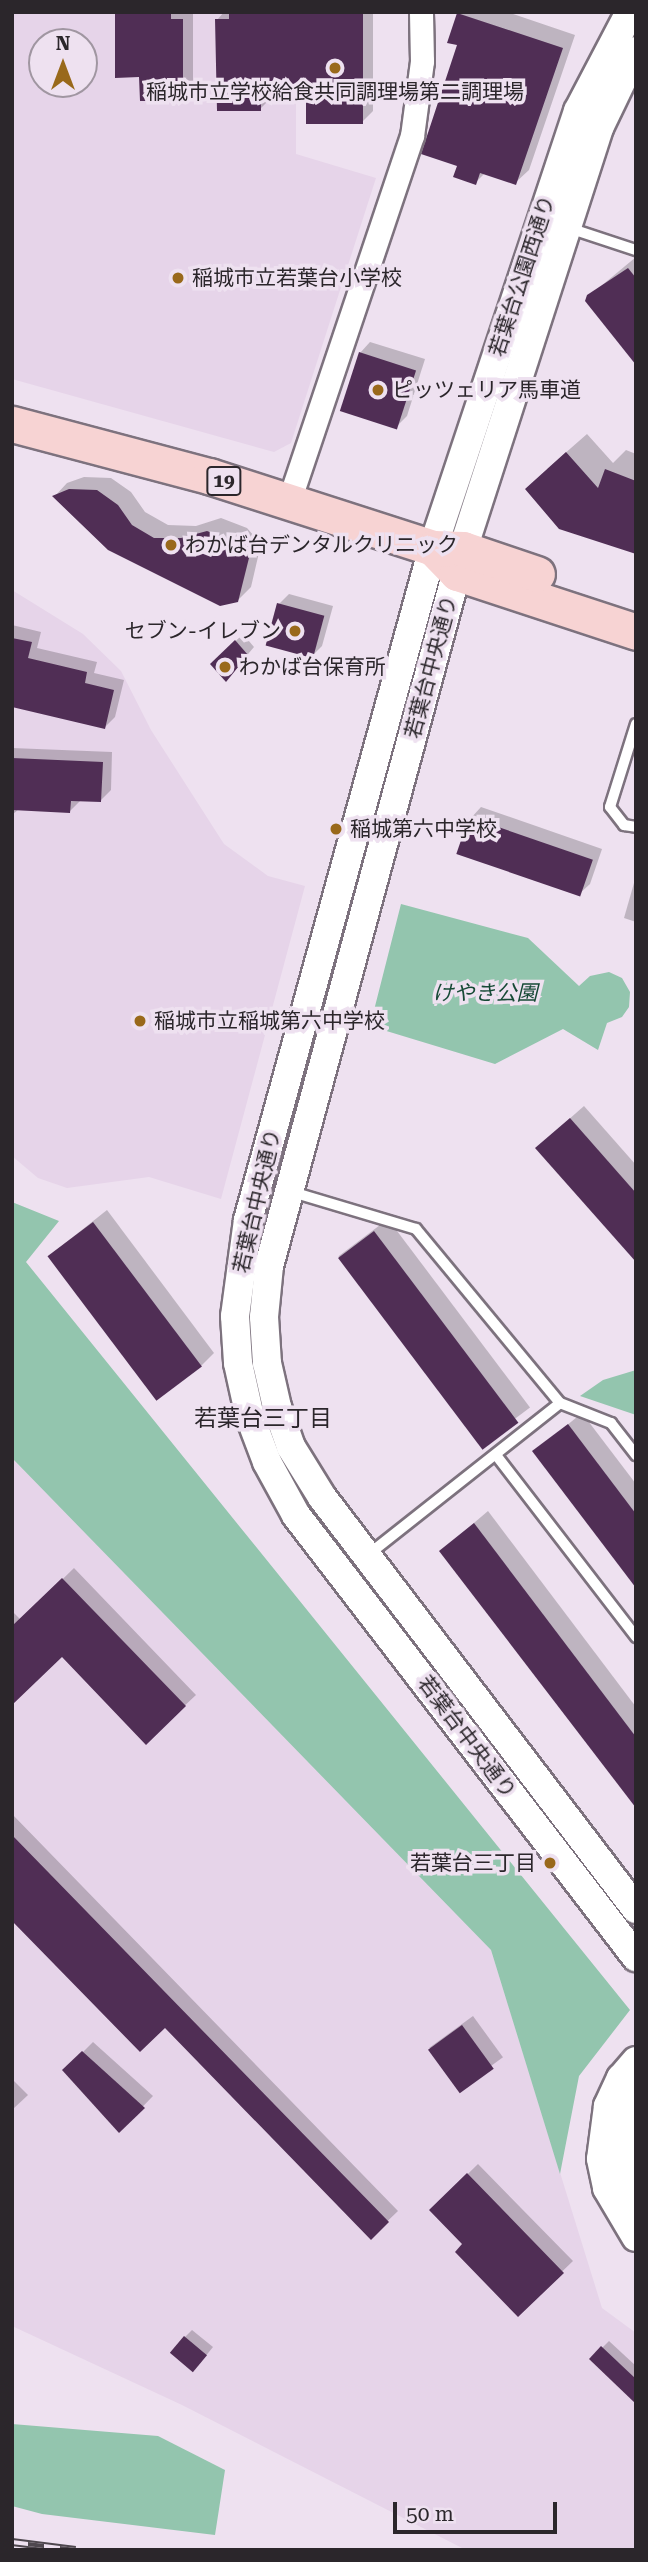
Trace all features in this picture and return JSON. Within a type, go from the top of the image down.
[{"type":"main road","name":"19","points":[[12,424],[121,450],[289,501],[451,557],[636,632]]},
{"type":"main road","name":"19","points":[[451,557],[636,607]]},
{"type":"street","points":[[289,501],[412,135],[422,71],[421,12]]},
{"type":"street","name":"若葉台公園西通り","points":[[451,557],[541,216],[578,111],[630,12]]},
{"type":"street","name":"若葉台公園西通り","points":[[451,557],[599,128],[636,51]]},
{"type":"street","name":"若葉台中央通り","points":[[451,557],[269,1266],[264,1317],[267,1363],[291,1447],[366,1556],[636,1909]]},
{"type":"street","name":"若葉台中央通り","points":[[451,557],[248,1220],[236,1290],[238,1363],[257,1439],[296,1515],[636,1957]]},
{"type":"street","points":[[636,2061],[621,2078],[608,2106],[601,2159],[607,2188],[636,2237]]},
{"type":"street","points":[[636,2095],[624,2134],[628,2183],[636,2197]]},
{"type":"lane","points":[[541,216],[636,250]]},
{"type":"lane","points":[[636,724],[610,807],[624,825],[636,827]]},
{"type":"lane","points":[[289,1191],[416,1229],[560,1402],[611,1423],[636,1455]]},
{"type":"lane","points":[[366,1556],[560,1402]]},
{"type":"lane","points":[[496,1455],[636,1637]]},
{"type":"shaded area","name":"稲城市立若葉台小学校","points":[[12,12],[296,12],[296,154],[376,178],[291,443],[274,452],[12,379]]},
{"type":"shaded area","name":"稲城市立稲城第六中学校","points":[[12,590],[83,634],[121,671],[151,730],[224,844],[268,876],[305,886],[221,1199],[149,1177],[67,1188],[38,1178],[12,1156]]},
{"type":"shaded area","points":[[12,1458],[491,1950],[602,2308],[636,2333],[636,2550],[466,2550],[182,2405],[12,2326]]},
{"type":"green space","name":"けやき公園","points":[[401,904],[528,938],[579,986],[590,976],[609,972],[622,978],[630,992],[629,1007],[622,1017],[607,1023],[598,1050],[563,1029],[495,1064],[370,1026]]},
{"type":"green space","points":[[12,1202],[59,1221],[26,1262],[630,2010],[579,2076],[560,2174],[491,1950],[12,1458]]},
{"type":"green space","points":[[636,1370],[636,1415],[580,1396],[603,1380]]},
{"type":"green space","points":[[12,2424],[158,2436],[225,2470],[215,2535],[42,2514],[12,2506]]},
{"type":"building","points":[[115,12],[171,12],[171,19],[183,19],[183,101],[140,101],[139,77],[115,78]]},
{"type":"building","points":[[229,12],[363,12],[363,124],[306,124],[306,84],[261,85],[261,111],[217,111],[215,19],[229,19]]},
{"type":"building","points":[[457,13],[563,48],[516,185],[480,173],[476,185],[453,177],[457,166],[421,154],[457,45],[447,43]]},
{"type":"building","points":[[628,268],[636,278],[636,365],[585,301],[587,295]]},
{"type":"building","name":"ピッツェリア馬車道","points":[[359,352],[416,371],[397,430],[340,411]]},
{"type":"building","points":[[566,452],[598,488],[605,469],[636,481],[636,554],[559,529],[525,489]]},
{"type":"building","name":"わかば台デンタルクリニック","points":[[69,489],[97,490],[118,505],[132,525],[154,538],[181,538],[207,531],[234,541],[249,558],[238,602],[220,606],[108,550],[52,496]]},
{"type":"building","name":"セブン-イレブン","points":[[277,603],[324,616],[313,658],[266,646]]},
{"type":"building","points":[[12,638],[32,642],[28,658],[87,672],[85,683],[114,690],[105,729],[12,707]]},
{"type":"building","name":"わかば台保育所","points":[[235,640],[248,655],[226,682],[210,664]]},
{"type":"building","points":[[12,758],[103,762],[101,802],[71,801],[70,813],[12,810]]},
{"type":"building","points":[[469,817],[593,860],[580,897],[456,854]]},
{"type":"building","points":[[570,1118],[636,1193],[636,1262],[535,1148]]},
{"type":"building","points":[[93,1222],[202,1367],[156,1401],[47,1256]]},
{"type":"building","points":[[374,1231],[518,1423],[482,1450],[338,1258]]},
{"type":"building","points":[[568,1424],[636,1514],[636,1588],[532,1451]]},
{"type":"building","points":[[474,1523],[636,1737],[636,1808],[439,1551]]},
{"type":"building","points":[[62,1578],[186,1706],[146,1745],[62,1657],[12,1705],[12,1626]]},
{"type":"building","points":[[12,1835],[389,2222],[371,2240],[165,2028],[140,2052],[12,1921]]},
{"type":"building","points":[[462,2025],[494,2069],[460,2093],[428,2050]]},
{"type":"building","points":[[82,2051],[145,2108],[119,2133],[62,2070]]},
{"type":"building","points":[[467,2173],[564,2273],[518,2317],[455,2252],[462,2244],[429,2210]]},
{"type":"building","points":[[184,2336],[207,2355],[193,2372],[170,2353]]},
{"type":"building","points":[[601,2346],[636,2379],[636,2404],[589,2359]]},
{"type":"railway","points":[[12,2542],[76,2550]]},
{"type":"place","name":"稲城市立学校給食共同調理場第二調理場","points":[[335,68]]},
{"type":"place","name":"稲城市立若葉台小学校","points":[[178,278]]},
{"type":"place","name":"ピッツェリア馬車道","points":[[378,390]]},
{"type":"place","name":"わかば台デンタルクリニック","points":[[171,545]]},
{"type":"place","name":"セブン-イレブン","points":[[295,631]]},
{"type":"place","name":"わかば台保育所","points":[[225,667]]},
{"type":"place","name":"稲城第六中学校","points":[[336,829]]},
{"type":"place","name":"稲城市立稲城第六中学校","points":[[140,1021]]},
{"type":"place","name":"若葉台三丁目","points":[[550,1863]]},
{"type":"district","name":"若葉台三丁目","points":[[263,1419]]}]
